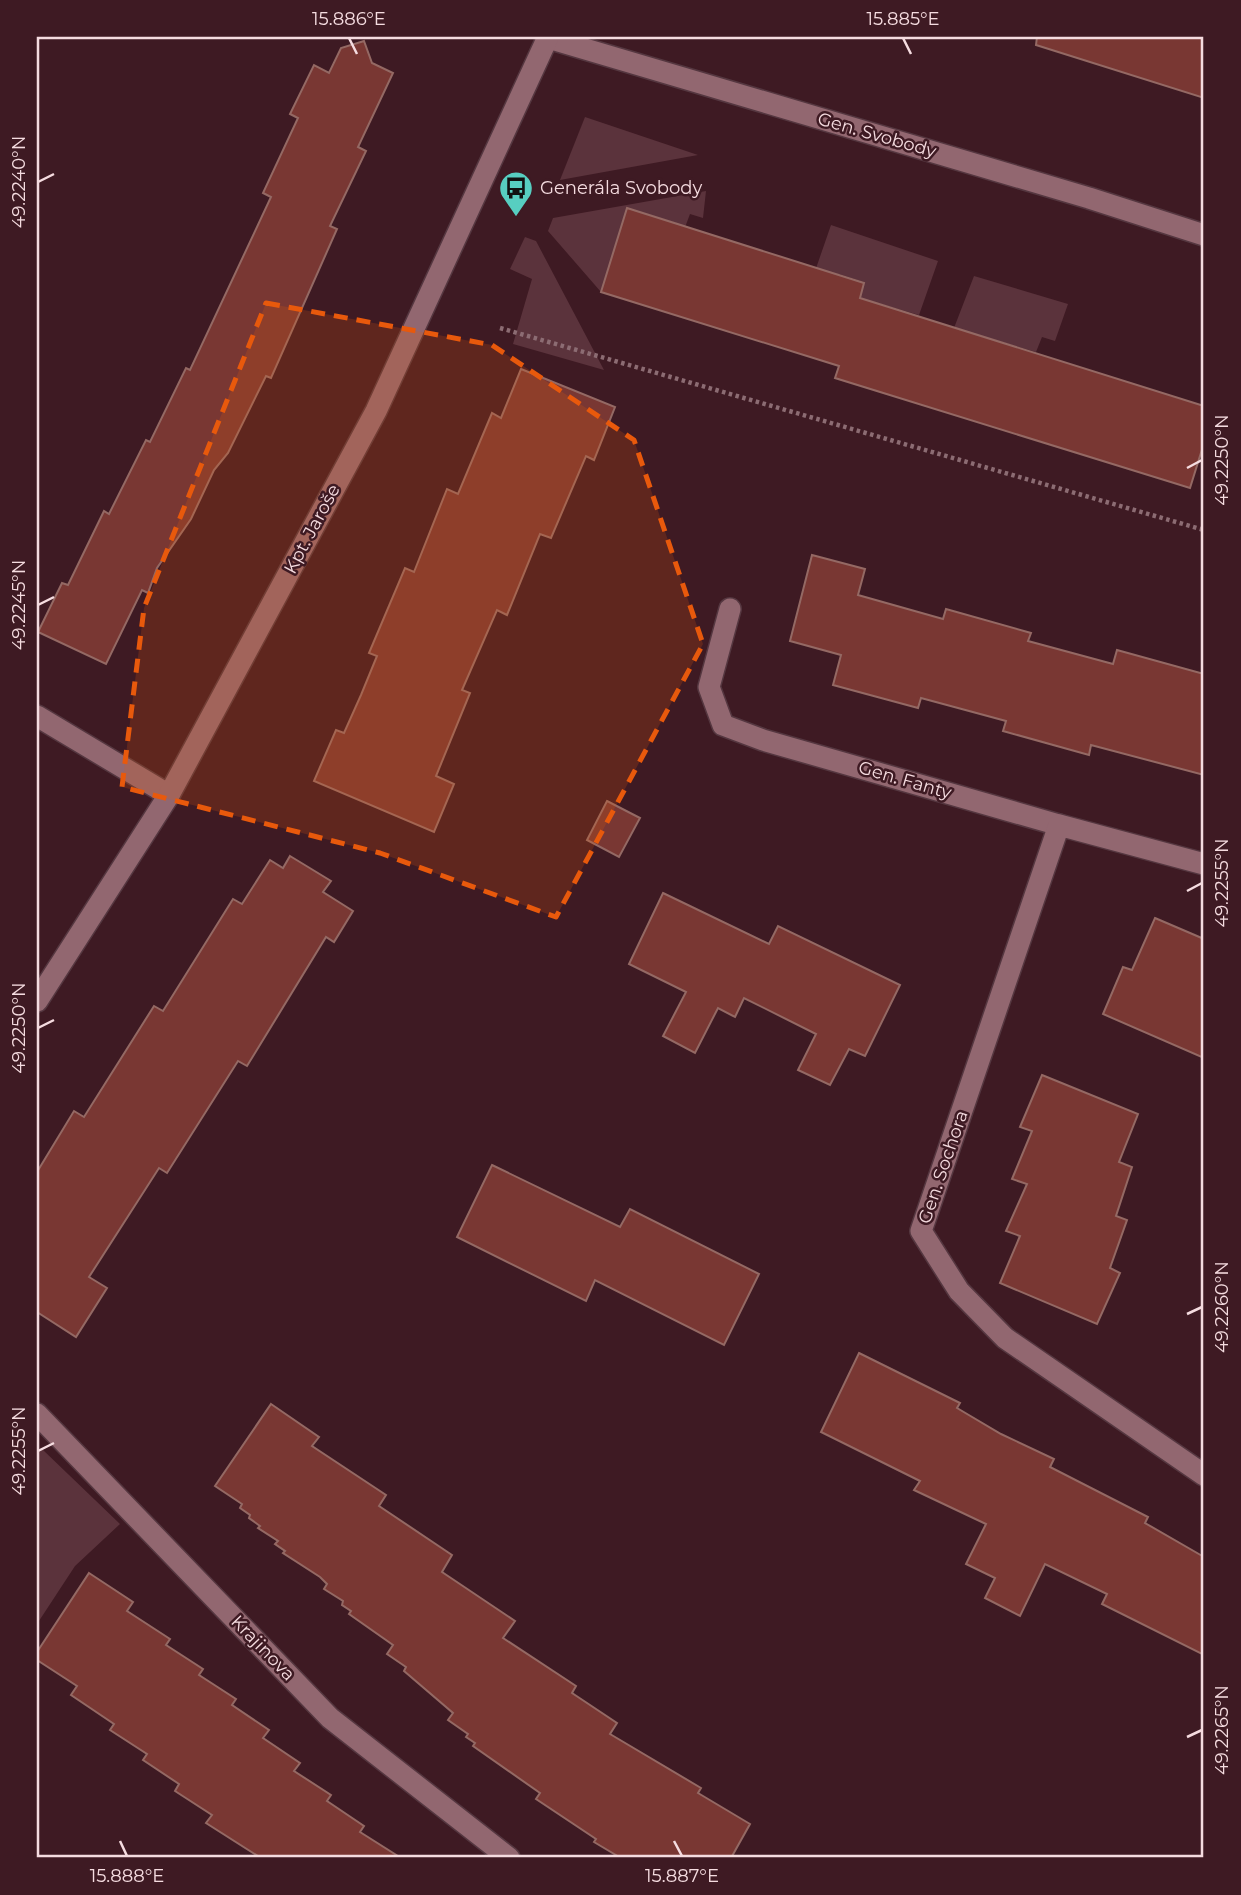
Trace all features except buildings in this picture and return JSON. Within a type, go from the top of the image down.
[{"type":"street","name":"Gen. Svobody","points":[[548,37],[1204,235]]},
{"type":"street","name":"Kpt. Jaroše","points":[[37,1001],[169,795],[376,411],[548,37]]},
{"type":"street","name":"Gen. Fanty","points":[[730,610],[709,687],[723,726],[763,740],[1059,825],[1204,864]]},
{"type":"street","points":[[37,716],[169,795]]},
{"type":"street","name":"Gen. Sochora","points":[[1059,825],[921,1231],[959,1291],[1005,1338],[1204,1475]]},
{"type":"street","name":"Krajinova","points":[[37,1414],[330,1718],[509,1858]]},
{"type":"path","points":[[500,328],[1204,530]]},
{"type":"highlighted area","points":[[266,303],[492,345],[634,440],[703,644],[556,917],[380,853],[122,787],[144,608]]},
{"type":"shaded area","points":[[585,117],[698,155],[560,180]]},
{"type":"shaded area","points":[[706,191],[703,218],[690,214],[684,230],[676,223],[627,208],[601,292],[548,231],[553,218]]},
{"type":"shaded area","points":[[831,225],[938,261],[919,315],[860,298],[864,282],[839,274],[835,284],[813,277]]},
{"type":"shaded area","points":[[525,237],[536,241],[604,370],[513,344],[532,279],[510,269]]},
{"type":"shaded area","points":[[974,276],[1068,304],[1055,341],[1042,337],[1036,352],[954,328]]},
{"type":"shaded area","points":[[37,1449],[43,1450],[120,1524],[75,1566],[37,1624],[39,1479]]},
{"type":"place","name":"Generála Svobody","points":[[516,218]]}]
